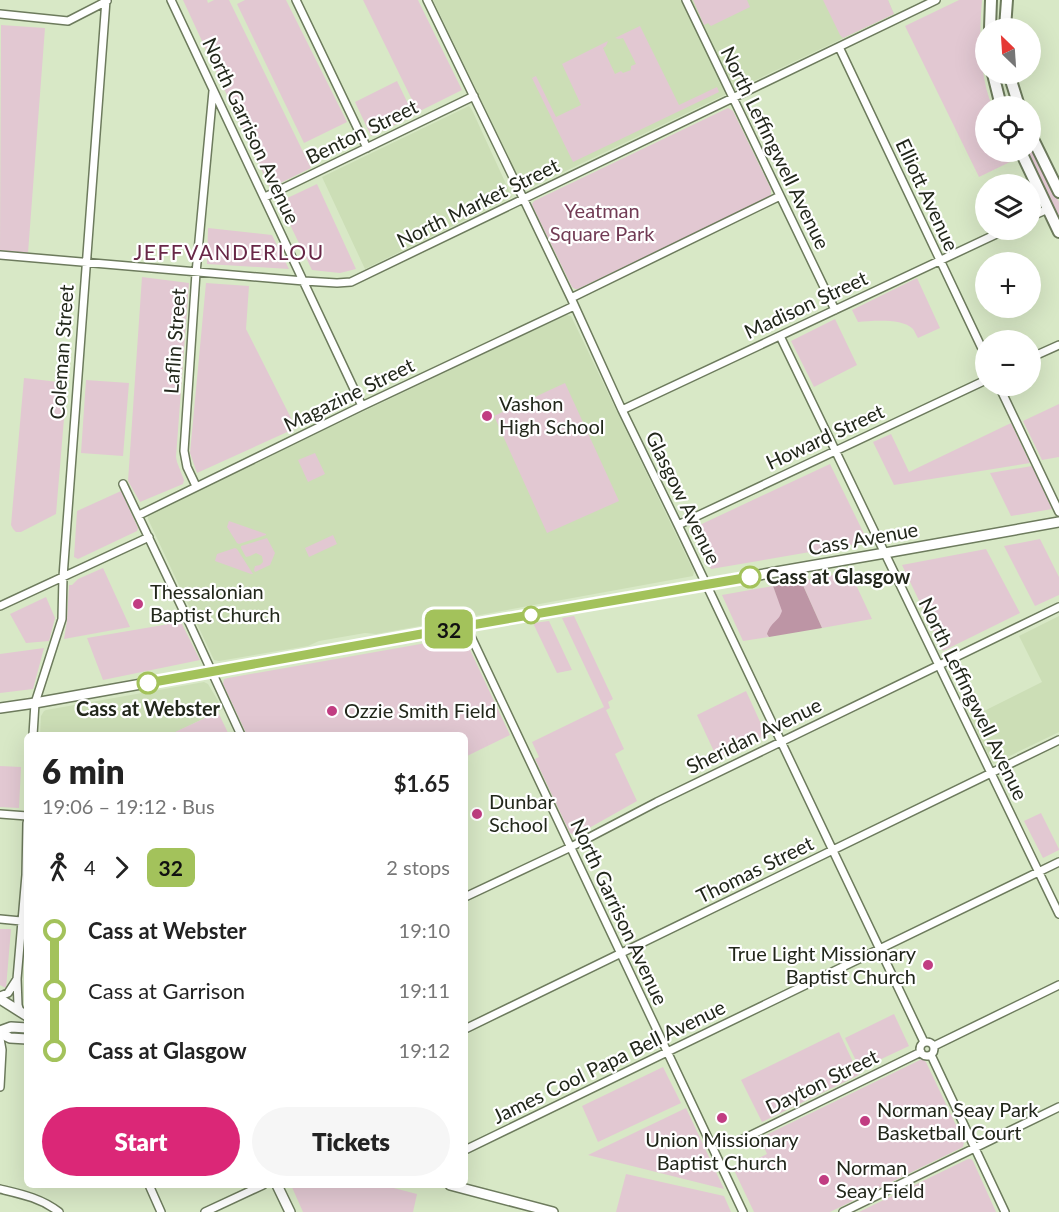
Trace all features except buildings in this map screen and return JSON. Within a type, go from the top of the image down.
[{"type":"main road","points":[[991,18],[992,0]]},
{"type":"main road","points":[[1006,18],[1007,0]]},
{"type":"main road","points":[[1041,155],[1059,192]]},
{"type":"main road","points":[[1026,162],[1059,232]]},
{"type":"main road","name":"Cass Avenue","points":[[0,708],[1059,522]]},
{"type":"main road","points":[[0,998],[24,1014]]},
{"type":"main road","points":[[0,1032],[11,1027],[24,1028]]},
{"type":"main road","points":[[0,1032],[10,1038],[24,1040]]},
{"type":"main road","points":[[278,1188],[290,1212]]},
{"type":"main road","points":[[461,1188],[553,1212]]},
{"type":"street","name":"North Garrison Avenue","points":[[171,0],[362,406]]},
{"type":"street","points":[[296,0],[367,148]]},
{"type":"street","name":"Glasgow Avenue","points":[[427,0],[924,1042]]},
{"type":"street","name":"North Leffingwell Avenue","points":[[686,0],[835,310]]},
{"type":"street","name":"North Market Street","points":[[0,255],[337,284],[351,282],[936,0]]},
{"type":"street","points":[[0,14],[68,21],[107,1]]},
{"type":"street","name":"Coleman Street","points":[[33,732],[35,703],[62,619],[85,263],[107,1]]},
{"type":"street","name":"Elliott Avenue","points":[[839,47],[975,334]]},
{"type":"street","name":"Laflin Street","points":[[196,486],[187,467],[184,451],[196,273],[213,89]]},
{"type":"street","name":"Benton Street","points":[[265,197],[474,96]]},
{"type":"street","points":[[571,298],[780,196]]},
{"type":"street","points":[[1041,212],[1048,209]]},
{"type":"street","name":"Madison Street","points":[[621,410],[983,240]]},
{"type":"street","name":"Magazine Street","points":[[139,515],[574,306]]},
{"type":"street","name":"North Leffingwell Avenue","points":[[780,336],[1059,914]]},
{"type":"street","points":[[1041,353],[1059,345]]},
{"type":"street","name":"Howard Street","points":[[678,525],[975,385]]},
{"type":"street","points":[[1004,396],[1059,512]]},
{"type":"street","points":[[123,484],[240,732]]},
{"type":"street","points":[[0,606],[149,537]]},
{"type":"street","name":"Sheridan Avenue","points":[[468,896],[1059,607]]},
{"type":"street","name":"North Garrison Avenue","points":[[466,626],[743,1212]]},
{"type":"street","name":"Thomas Street","points":[[468,1028],[1059,740]]},
{"type":"street","points":[[0,814],[24,816]]},
{"type":"street","name":"James Cool Papa Bell Avenue","points":[[468,1149],[1059,862]]},
{"type":"street","points":[[0,998],[8,993],[17,979],[23,957],[21,921],[24,893]]},
{"type":"street","points":[[0,919],[21,921]]},
{"type":"street","points":[[17,979],[18,999],[24,1014]]},
{"type":"street","points":[[934,1046],[1059,985]]},
{"type":"street","points":[[0,1039],[2,1050],[0,1087]]},
{"type":"street","points":[[931,1055],[926,1056],[921,1052],[921,1045],[924,1042],[931,1042],[934,1046]]},
{"type":"street","points":[[931,1055],[934,1046]]},
{"type":"street","name":"Dayton Street","points":[[737,1142],[921,1052]]},
{"type":"street","points":[[931,1055],[1005,1212]]},
{"type":"street","points":[[843,1212],[1059,1107]]},
{"type":"street","points":[[150,1188],[161,1212]]},
{"type":"street","points":[[205,1212],[257,1188]]},
{"type":"street","points":[[0,1189],[28,1195],[59,1212]]},
{"type":"shaded area","points":[[433,0],[888,0],[894,14],[525,189]]},
{"type":"shaded area","points":[[469,106],[512,197],[365,269],[322,177]]},
{"type":"shaded area","name":"Vashon High School","points":[[566,315],[572,318],[694,572],[693,576],[376,634],[365,633],[319,641],[308,646],[214,660],[148,519],[148,514]]},
{"type":"shaded area","points":[[801,581],[822,628],[769,637],[767,634],[769,629],[782,611],[773,586]]},
{"type":"shaded area","points":[[1059,616],[1059,732],[993,764],[970,718],[1042,682],[1019,636]]},
{"type":"shaded area","points":[[204,682],[208,684],[223,709],[176,732],[40,732],[41,716],[46,710]]},
{"type":"green space","points":[[183,0],[207,0],[208,3],[214,0],[229,0],[311,168],[270,188]]},
{"type":"green space","points":[[245,0],[286,0],[347,122],[304,143],[237,4]]},
{"type":"green space","points":[[363,0],[418,0],[462,90],[418,112]]},
{"type":"green space","points":[[693,0],[747,0],[750,7],[711,26],[708,23],[704,25]]},
{"type":"green space","points":[[823,0],[888,0],[894,14],[843,38]]},
{"type":"green space","points":[[959,0],[982,0],[981,18],[975,18],[975,84],[986,84],[989,96],[975,96],[975,162],[1010,162],[985,174],[978,174],[905,26]]},
{"type":"green space","points":[[1,25],[45,28],[28,253],[0,250]]},
{"type":"green space","points":[[640,26],[679,105],[717,87],[719,92],[573,162],[532,78],[536,76],[556,117],[581,105],[562,64],[608,41],[603,48],[615,74],[631,70],[631,66],[636,64],[623,38],[615,38]]},
{"type":"green space","points":[[397,81],[414,116],[371,136],[355,102]]},
{"type":"green space","name":"Yeatman Square Park","points":[[728,108],[733,111],[771,189],[771,195],[578,289],[572,287],[533,207],[534,201]]},
{"type":"green space","points":[[1031,162],[1040,162],[1059,202],[1059,222],[1041,184],[1041,174],[1036,174]]},
{"type":"green space","points":[[317,184],[356,269],[340,273],[312,270],[279,202]]},
{"type":"green space","points":[[208,228],[272,235],[289,269],[207,264]]},
{"type":"green space","points":[[142,277],[189,283],[176,457],[184,480],[183,484],[140,502],[128,481]]},
{"type":"green space","points":[[917,278],[940,328],[918,338],[913,329],[902,323],[858,322],[852,310]]},
{"type":"green space","points":[[206,283],[249,286],[246,329],[296,428],[197,473],[190,453]]},
{"type":"green space","points":[[835,319],[857,365],[814,387],[791,341]]},
{"type":"green space","points":[[24,378],[67,383],[56,514],[21,532],[16,532],[11,525]]},
{"type":"green space","points":[[86,380],[129,383],[123,456],[81,453]]},
{"type":"green space","points":[[565,383],[619,501],[547,533],[494,416]]},
{"type":"green space","points":[[1059,404],[1059,457],[1042,460],[1023,421]]},
{"type":"green space","points":[[1011,423],[1030,463],[894,485],[873,442],[891,434],[909,472]]},
{"type":"green space","points":[[315,453],[325,474],[308,482],[298,460]]},
{"type":"green space","points":[[830,464],[868,542],[711,569],[691,529]]},
{"type":"green space","points":[[1032,466],[1052,509],[1011,516],[990,473]]},
{"type":"green space","points":[[121,491],[138,528],[137,531],[78,559],[74,557],[77,511]]},
{"type":"green space","points":[[229,521],[266,535],[239,544],[227,527]]},
{"type":"green space","points":[[333,535],[337,544],[309,557],[305,548]]},
{"type":"green space","points":[[267,538],[275,553],[270,565],[255,572],[255,566],[263,562],[262,556],[256,553],[246,557],[241,546]]},
{"type":"green space","points":[[1040,539],[1059,577],[1059,595],[1035,606],[1004,546]]},
{"type":"green space","points":[[235,548],[253,574],[215,561],[217,554]]},
{"type":"green space","points":[[986,549],[1020,613],[943,651],[902,565]]},
{"type":"green space","points":[[103,568],[130,627],[64,639],[69,585]]},
{"type":"green space","points":[[850,572],[872,619],[822,628],[801,581]]},
{"type":"green space","points":[[773,586],[783,611],[780,618],[767,634],[769,637],[743,641],[722,595]]},
{"type":"green space","points":[[46,597],[55,618],[49,641],[26,643],[10,614]]},
{"type":"green space","points":[[574,616],[613,699],[608,702],[610,708],[606,710],[624,749],[615,754],[637,801],[575,836],[570,833],[535,759],[539,757],[532,742],[604,707],[562,618]]},
{"type":"green space","points":[[549,621],[572,670],[557,673],[533,623]]},
{"type":"green space","points":[[181,622],[200,660],[103,680],[87,638]]},
{"type":"green space","points":[[460,637],[465,639],[510,735],[468,756],[468,732],[246,732],[223,684],[224,679]]},
{"type":"green space","points":[[44,648],[33,689],[0,693],[0,654]]},
{"type":"green space","points":[[746,691],[766,735],[717,758],[697,715]]},
{"type":"green space","points":[[218,712],[228,732],[175,732]]},
{"type":"green space","points":[[0,766],[21,767],[19,808],[0,807]]},
{"type":"green space","points":[[1041,813],[1059,849],[1043,858],[1024,821]]},
{"type":"green space","points":[[0,929],[11,929],[6,988],[0,985]]},
{"type":"green space","points":[[894,1014],[909,1046],[860,1069],[845,1038]]},
{"type":"green space","points":[[839,1032],[859,1075],[762,1122],[741,1080]]},
{"type":"green space","points":[[922,1059],[926,1062],[964,1142],[963,1147],[830,1212],[754,1212],[734,1170],[767,1154],[760,1138]]},
{"type":"green space","points":[[663,1067],[681,1103],[598,1142],[582,1106]]},
{"type":"green space","points":[[686,1108],[724,1189],[588,1155]]},
{"type":"green space","points":[[968,1159],[973,1161],[996,1212],[859,1212]]},
{"type":"green space","points":[[626,1174],[724,1196],[731,1212],[616,1212]]},
{"type":"green space","points":[[292,1188],[394,1188],[417,1194],[413,1212],[303,1212]]},
{"type":"bus line","name":"32","points":[[148,683],[750,577]]},
{"type":"place","name":"Vashon High School","points":[[487,416]]},
{"type":"place","name":"Cass at Glasgow","points":[[750,577]]},
{"type":"place","name":"Thessalonian Baptist Church","points":[[138,604]]},
{"type":"place","name":"Cass at Webster","points":[[148,683]]},
{"type":"place","name":"Ozzie Smith Field","points":[[332,711]]},
{"type":"place","name":"Dunbar School","points":[[477,814]]},
{"type":"place","name":"True Light Missionary Baptist Church","points":[[928,965]]},
{"type":"place","name":"Union Missionary Baptist Church","points":[[722,1118]]},
{"type":"place","name":"Norman Seay Park Basketball Court","points":[[865,1121]]},
{"type":"place","name":"Norman Seay Field","points":[[824,1180]]},
{"type":"district","name":"JEFFVANDERLOU","points":[[229,253]]}]
